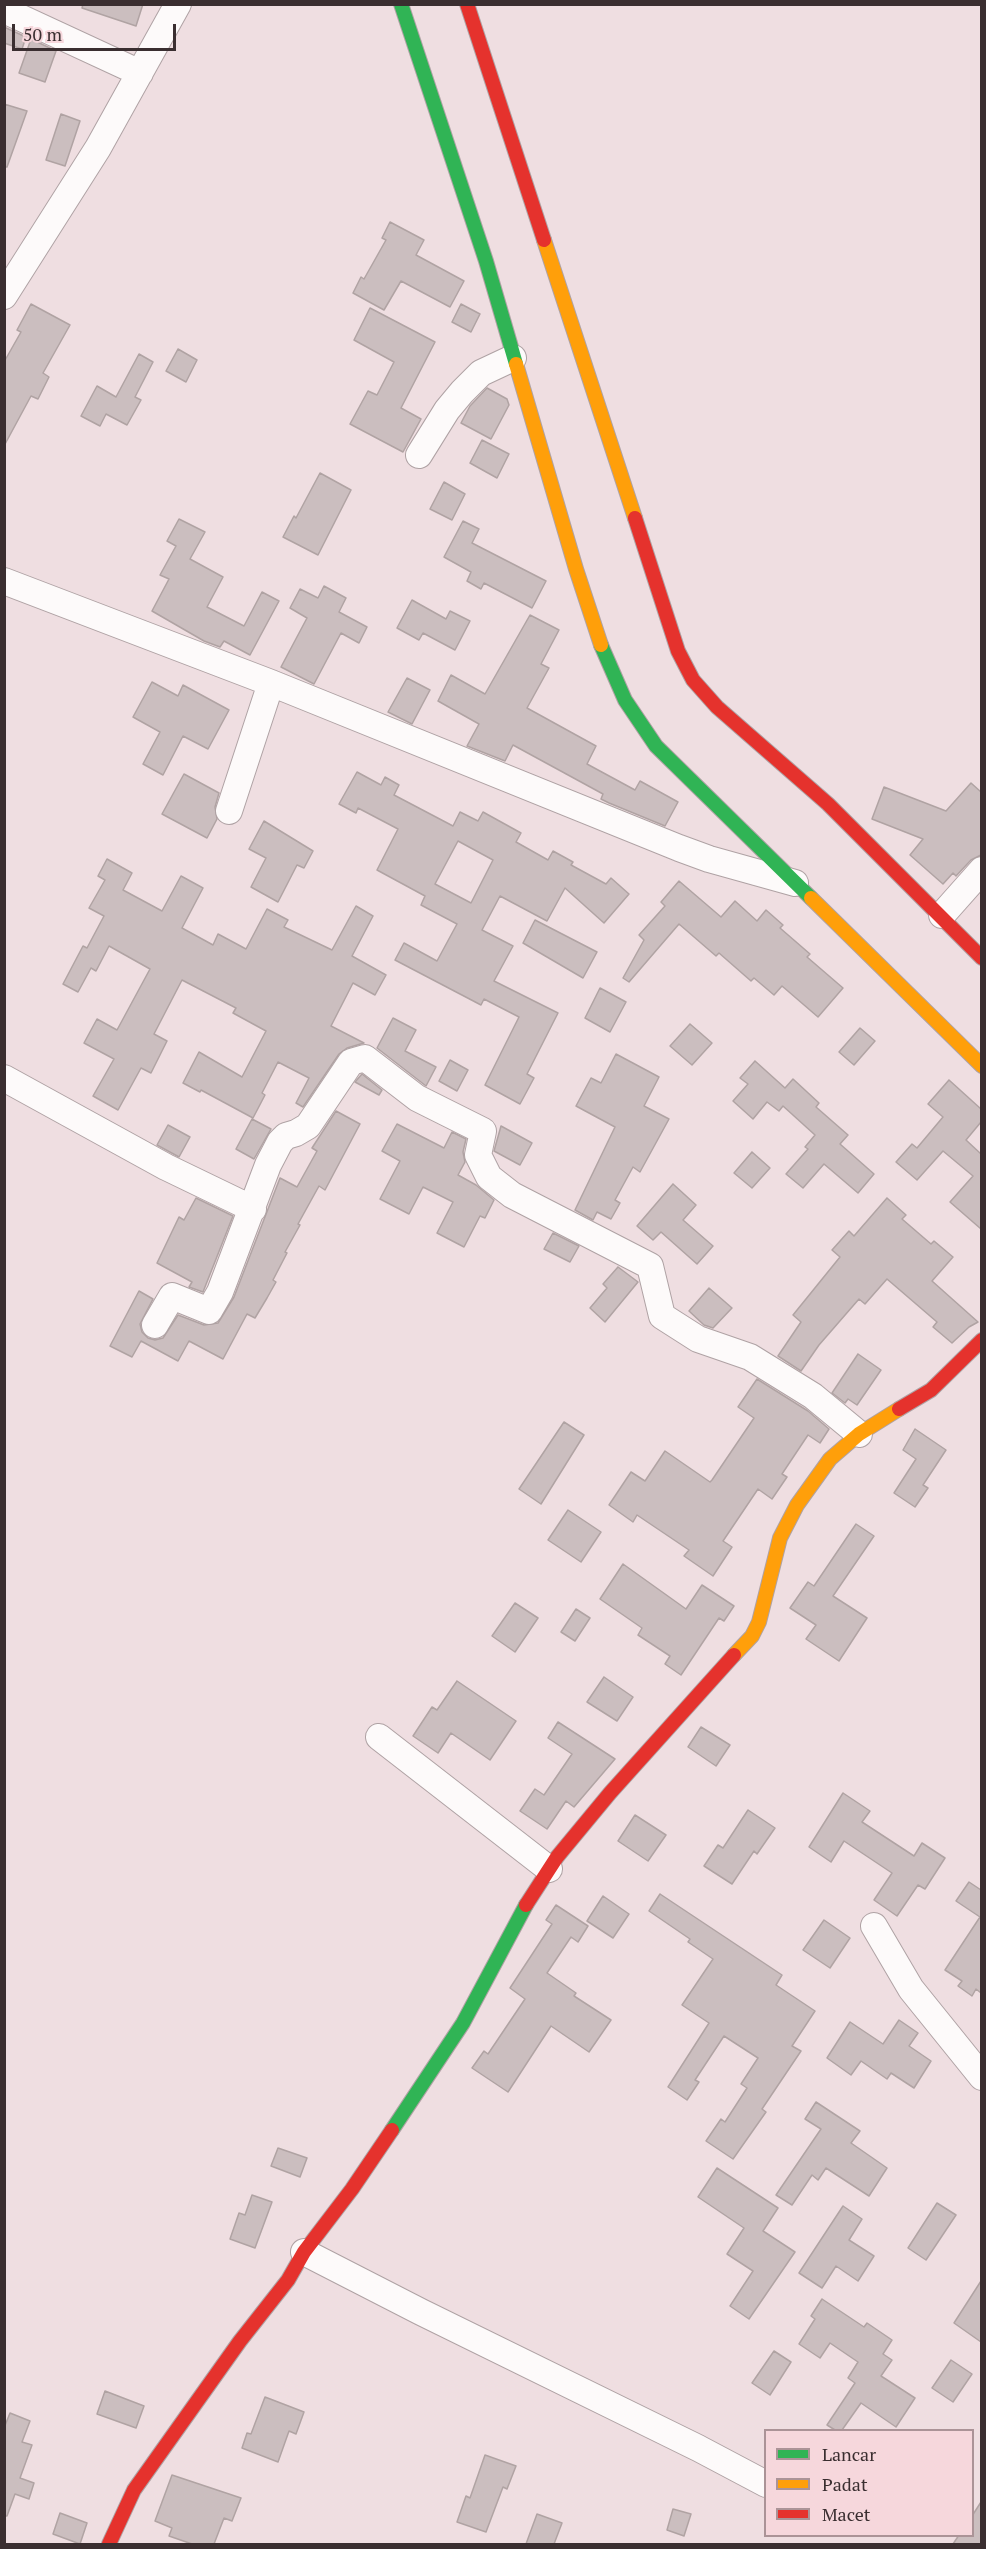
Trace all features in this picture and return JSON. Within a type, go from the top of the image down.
[{"type":"street","points":[[4,296],[98,148],[178,4]]},
{"type":"street","points":[[401,4],[486,261],[576,569],[601,645],[625,700],[656,746],[750,836],[981,1066]]},
{"type":"street","points":[[467,4],[678,651],[693,680],[717,707],[828,804],[942,915],[981,958]]},
{"type":"street","points":[[4,10],[140,73]]},
{"type":"street","points":[[419,455],[447,410],[462,392],[481,373],[513,358]]},
{"type":"street","points":[[4,581],[271,683],[679,848],[709,859],[795,883]]},
{"type":"street","points":[[229,811],[271,683]]},
{"type":"street","points":[[942,915],[981,870]]},
{"type":"street","points":[[155,1325],[172,1296],[209,1311],[220,1292],[268,1165],[280,1142],[286,1136],[308,1125],[351,1062],[365,1058],[417,1098],[483,1131],[478,1155],[489,1176],[512,1195],[650,1266],[662,1316],[698,1339],[750,1357],[813,1396],[859,1434]]},
{"type":"street","points":[[4,1078],[166,1167],[253,1209]]},
{"type":"street","points":[[109,2544],[134,2490],[240,2341],[288,2280],[304,2252],[352,2188],[463,2023],[529,1899],[549,1869],[610,1793],[752,1636],[762,1614],[780,1538],[797,1505],[830,1459],[859,1434],[931,1390],[981,1340]]},
{"type":"street","points":[[379,1737],[549,1869]]},
{"type":"street","points":[[874,1926],[911,1989],[981,2077]]},
{"type":"street","points":[[304,2252],[420,2312],[698,2448],[764,2483]]},
{"type":"building","points":[[83,4],[143,4],[136,26],[82,8]]},
{"type":"building","points":[[4,27],[26,37],[22,49],[4,43]]},
{"type":"building","points":[[31,39],[56,51],[45,82],[19,73]]},
{"type":"building","points":[[4,104],[27,111],[7,167],[4,167]]},
{"type":"building","points":[[61,114],[80,121],[65,166],[46,160]]},
{"type":"building","points":[[390,222],[424,240],[416,255],[464,281],[450,307],[401,281],[384,310],[353,293],[361,277],[364,279],[386,240],[382,238]]},
{"type":"building","points":[[31,304],[70,325],[43,373],[49,377],[38,399],[31,396],[4,446],[4,362],[21,332],[17,330]]},
{"type":"building","points":[[461,304],[480,314],[471,332],[452,322]]},
{"type":"building","points":[[370,308],[435,342],[401,408],[421,419],[403,452],[350,424],[368,391],[377,395],[394,362],[354,340]]},
{"type":"building","points":[[178,349],[197,360],[186,382],[166,371]]},
{"type":"building","points":[[139,354],[153,362],[135,397],[141,400],[127,425],[106,414],[100,426],[81,416],[97,386],[116,397]]},
{"type":"building","points":[[487,388],[507,399],[509,405],[491,439],[461,423],[470,406]]},
{"type":"building","points":[[482,440],[509,454],[497,478],[470,463]]},
{"type":"building","points":[[320,473],[351,490],[318,555],[283,537]]},
{"type":"building","points":[[444,482],[465,494],[452,520],[430,509]]},
{"type":"building","points":[[179,519],[205,532],[190,559],[223,577],[207,607],[244,626],[262,592],[279,601],[250,655],[224,641],[220,647],[204,641],[152,611],[169,579],[160,575],[176,546],[167,541]]},
{"type":"building","points":[[463,521],[479,529],[472,543],[546,581],[532,608],[484,583],[481,589],[467,581],[471,572],[444,557]]},
{"type":"building","points":[[324,586],[346,598],[339,612],[367,627],[359,643],[341,633],[314,684],[281,667],[307,618],[290,608],[300,589],[318,598]]},
{"type":"building","points":[[412,600],[446,619],[450,611],[470,621],[455,650],[423,633],[419,640],[397,628]]},
{"type":"building","points":[[530,615],[559,630],[541,664],[549,668],[527,708],[596,746],[587,764],[635,790],[640,781],[678,802],[665,826],[601,799],[603,794],[513,745],[505,761],[467,746],[479,724],[438,701],[451,675],[485,694]]},
{"type":"building","points":[[407,678],[430,690],[412,724],[388,712]]},
{"type":"building","points":[[152,682],[178,696],[183,685],[229,710],[208,749],[183,736],[163,775],[143,764],[160,732],[133,717]]},
{"type":"building","points":[[357,772],[381,785],[385,777],[399,785],[394,795],[453,826],[460,812],[478,821],[483,812],[521,833],[516,842],[548,860],[553,851],[573,862],[571,865],[606,884],[611,878],[629,894],[604,923],[565,888],[547,921],[500,896],[482,930],[513,946],[494,981],[558,1013],[527,1074],[534,1078],[520,1104],[485,1085],[519,1017],[484,999],[481,1005],[395,960],[404,943],[437,961],[457,924],[421,905],[425,896],[377,870],[398,829],[358,808],[356,813],[339,804]],"holes":[[[458,841],[493,860],[471,903],[435,884]]]},
{"type":"building","points":[[184,774],[219,793],[215,807],[217,819],[207,838],[162,814]]},
{"type":"building","points":[[971,783],[981,792],[981,855],[971,860],[956,876],[953,873],[943,884],[910,855],[923,839],[872,819],[884,787],[946,811]]},
{"type":"building","points":[[264,821],[313,851],[304,868],[297,865],[278,902],[251,887],[266,858],[249,849]]},
{"type":"building","points":[[107,859],[132,873],[123,890],[162,911],[181,876],[203,888],[182,928],[213,945],[218,934],[246,949],[267,909],[288,920],[284,927],[332,950],[356,906],[373,916],[352,956],[386,975],[375,995],[353,983],[331,1026],[364,1043],[347,1048],[339,1054],[303,1107],[296,1103],[309,1078],[278,1062],[262,1093],[265,1095],[253,1118],[183,1083],[199,1052],[242,1077],[266,1031],[233,1013],[236,1008],[182,980],[154,1034],[167,1041],[151,1073],[141,1068],[118,1110],[93,1096],[114,1059],[84,1043],[97,1019],[117,1030],[150,969],[109,946],[96,971],[91,968],[78,992],[63,984],[83,946],[87,948],[104,916],[89,908],[105,880],[98,876]]},
{"type":"building","points":[[679,881],[721,917],[735,901],[757,921],[766,910],[783,925],[780,928],[810,954],[807,957],[843,988],[818,1017],[782,986],[774,995],[754,978],[751,981],[719,953],[716,956],[679,924],[629,982],[623,978],[644,940],[639,935],[665,906],[661,902]]},
{"type":"building","points":[[535,920],[597,952],[583,978],[523,943]]},
{"type":"building","points":[[600,988],[626,1002],[610,1032],[585,1018]]},
{"type":"building","points":[[393,1018],[416,1030],[405,1051],[436,1067],[426,1086],[377,1048]]},
{"type":"building","points":[[690,1024],[712,1043],[692,1065],[670,1046]]},
{"type":"building","points":[[860,1028],[875,1041],[854,1065],[839,1052]]},
{"type":"building","points":[[616,1054],[659,1077],[644,1106],[669,1119],[640,1172],[633,1167],[615,1200],[620,1203],[611,1219],[597,1212],[593,1220],[575,1210],[615,1127],[576,1106],[591,1078],[601,1083]]},
{"type":"building","points":[[450,1060],[468,1070],[457,1091],[439,1081]]},
{"type":"building","points":[[755,1061],[785,1088],[793,1079],[819,1103],[816,1107],[848,1135],[840,1144],[874,1174],[858,1193],[824,1164],[803,1188],[786,1174],[808,1149],[805,1147],[815,1135],[783,1106],[779,1111],[767,1102],[753,1119],[733,1101],[748,1084],[740,1078]]},
{"type":"building","points":[[362,1074],[382,1090],[379,1095],[355,1082]]},
{"type":"building","points":[[949,1080],[981,1109],[981,1122],[966,1140],[981,1154],[981,1229],[950,1202],[973,1176],[943,1151],[917,1180],[896,1162],[912,1144],[917,1148],[943,1117],[928,1104]]},
{"type":"building","points":[[336,1111],[360,1124],[325,1190],[319,1186],[298,1224],[300,1225],[285,1252],[287,1253],[273,1280],[276,1282],[267,1298],[255,1318],[247,1314],[223,1359],[189,1341],[178,1361],[141,1341],[132,1357],[110,1346],[139,1291],[153,1299],[140,1324],[142,1332],[148,1338],[155,1340],[163,1338],[178,1315],[204,1325],[218,1323],[234,1297],[280,1178],[297,1187],[317,1151],[312,1148]]},
{"type":"building","points":[[252,1119],[271,1129],[254,1159],[236,1149]]},
{"type":"building","points":[[397,1124],[444,1148],[452,1132],[466,1139],[463,1152],[465,1162],[458,1175],[476,1185],[494,1200],[485,1218],[480,1216],[464,1247],[437,1233],[453,1202],[423,1187],[409,1214],[380,1199],[400,1161],[382,1151]]},
{"type":"building","points":[[168,1125],[190,1137],[179,1157],[157,1145]]},
{"type":"building","points":[[501,1126],[532,1143],[520,1165],[494,1151]]},
{"type":"building","points":[[752,1152],[770,1168],[752,1188],[734,1173]]},
{"type":"building","points":[[673,1184],[696,1205],[683,1220],[713,1246],[697,1264],[661,1232],[653,1240],[637,1226]]},
{"type":"building","points":[[196,1198],[233,1216],[203,1292],[189,1287],[192,1282],[157,1263],[179,1217],[184,1220]]},
{"type":"building","points":[[887,1198],[906,1215],[902,1219],[931,1244],[934,1241],[953,1257],[932,1281],[978,1322],[952,1343],[933,1327],[937,1322],[887,1279],[865,1304],[859,1299],[819,1345],[801,1371],[778,1356],[801,1322],[793,1315],[840,1257],[832,1250],[849,1231],[854,1236]]},
{"type":"building","points":[[553,1233],[579,1246],[570,1262],[544,1249]]},
{"type":"building","points":[[618,1267],[638,1282],[605,1322],[590,1308],[607,1288],[603,1284]]},
{"type":"building","points":[[709,1288],[732,1308],[713,1328],[704,1325],[689,1311]]},
{"type":"building","points":[[858,1354],[881,1370],[857,1405],[848,1399],[845,1403],[832,1393]]},
{"type":"building","points":[[757,1379],[808,1411],[829,1429],[820,1443],[808,1435],[782,1474],[787,1477],[772,1499],[758,1489],[723,1541],[732,1547],[713,1576],[684,1556],[689,1550],[637,1515],[633,1522],[609,1505],[631,1472],[645,1481],[665,1451],[710,1482],[754,1418],[738,1407]]},
{"type":"building","points":[[564,1422],[584,1435],[541,1504],[519,1489]]},
{"type":"building","points":[[915,1429],[946,1450],[923,1485],[928,1488],[915,1507],[894,1493],[916,1459],[903,1450]]},
{"type":"building","points":[[568,1510],[601,1532],[581,1562],[548,1540]]},
{"type":"building","points":[[856,1524],[874,1536],[833,1596],[867,1618],[839,1661],[806,1639],[816,1625],[790,1608],[808,1582],[814,1586]]},
{"type":"building","points":[[623,1564],[686,1609],[702,1585],[734,1606],[724,1621],[719,1618],[681,1675],[665,1664],[670,1656],[638,1635],[642,1628],[600,1599]]},
{"type":"building","points":[[515,1603],[538,1618],[515,1652],[492,1636]]},
{"type":"building","points":[[576,1609],[590,1618],[575,1641],[561,1632]]},
{"type":"building","points":[[604,1677],[633,1697],[617,1721],[587,1702]]},
{"type":"building","points":[[457,1681],[516,1721],[490,1760],[451,1733],[438,1753],[413,1736],[432,1707],[437,1710]]},
{"type":"building","points":[[558,1722],[615,1759],[574,1807],[566,1801],[547,1829],[520,1811],[535,1789],[544,1795],[572,1754],[548,1738]]},
{"type":"building","points":[[701,1727],[730,1745],[716,1766],[688,1747]]},
{"type":"building","points":[[843,1793],[870,1811],[862,1822],[914,1856],[922,1843],[945,1858],[925,1889],[918,1885],[897,1916],[874,1900],[892,1873],[844,1841],[831,1862],[809,1847]]},
{"type":"building","points":[[748,1810],[775,1828],[757,1854],[754,1851],[732,1884],[704,1866],[718,1845],[723,1848]]},
{"type":"building","points":[[635,1815],[666,1835],[648,1861],[618,1841]]},
{"type":"building","points":[[969,1882],[981,1890],[981,1993],[976,1989],[972,1996],[958,1986],[962,1981],[945,1970],[980,1917],[956,1901]]},
{"type":"building","points":[[660,1894],[782,1975],[776,1985],[815,2011],[792,2046],[801,2051],[762,2109],[766,2112],[733,2159],[706,2141],[721,2119],[725,2122],[747,2088],[741,2084],[758,2058],[724,2036],[695,2080],[699,2082],[687,2100],[668,2087],[709,2023],[682,2005],[713,1959],[688,1942],[690,1939],[649,1911]]},
{"type":"building","points":[[603,1896],[629,1914],[613,1938],[587,1921]]},
{"type":"building","points":[[556,1905],[588,1926],[578,1942],[571,1937],[547,1973],[576,1993],[574,1996],[611,2020],[589,2052],[551,2026],[508,2092],[472,2068],[484,2051],[488,2054],[525,1999],[510,1988],[552,1924],[546,1920]]},
{"type":"building","points":[[824,1920],[850,1938],[830,1968],[803,1950]]},
{"type":"building","points":[[899,2020],[918,2033],[909,2046],[931,2061],[914,2088],[891,2073],[887,2079],[861,2061],[851,2075],[827,2058],[850,2022],[883,2044]]},
{"type":"building","points":[[816,2102],[860,2131],[851,2143],[887,2168],[869,2196],[826,2168],[818,2180],[812,2175],[792,2205],[776,2195],[821,2129],[805,2119]]},
{"type":"building","points":[[278,2148],[307,2158],[300,2177],[271,2166]]},
{"type":"building","points":[[717,2168],[778,2208],[763,2231],[795,2252],[749,2319],[730,2306],[753,2271],[727,2254],[744,2228],[698,2197]]},
{"type":"building","points":[[252,2195],[272,2202],[255,2248],[230,2239],[239,2213],[245,2215]]},
{"type":"building","points":[[937,2203],[956,2215],[926,2260],[908,2248]]},
{"type":"building","points":[[843,2206],[862,2219],[849,2240],[874,2256],[858,2281],[836,2266],[822,2288],[799,2273]]},
{"type":"building","points":[[981,2281],[981,2342],[954,2323]]},
{"type":"building","points":[[822,2299],[864,2327],[867,2323],[892,2340],[883,2354],[892,2360],[881,2376],[915,2398],[896,2427],[861,2403],[843,2429],[833,2429],[827,2425],[855,2383],[848,2378],[858,2362],[830,2343],[820,2358],[799,2344],[815,2319],[811,2316]]},
{"type":"building","points":[[774,2351],[791,2362],[770,2395],[752,2383]]},
{"type":"building","points":[[951,2360],[972,2374],[953,2402],[932,2388]]},
{"type":"building","points":[[105,2391],[144,2406],[136,2428],[97,2414]]},
{"type":"building","points":[[265,2397],[304,2412],[296,2434],[289,2431],[278,2462],[242,2448],[247,2433],[251,2434]]},
{"type":"building","points":[[10,2413],[30,2421],[22,2442],[32,2445],[20,2478],[34,2483],[29,2499],[15,2494],[7,2516],[4,2516],[4,2428]]},
{"type":"building","points":[[485,2455],[516,2466],[507,2489],[503,2487],[486,2532],[457,2522],[466,2496],[470,2498]]},
{"type":"building","points":[[172,2475],[241,2498],[232,2521],[224,2518],[214,2544],[192,2544],[169,2536],[172,2528],[155,2521]]},
{"type":"building","points":[[981,2502],[981,2544],[953,2544],[958,2537],[974,2537],[974,2513]]},
{"type":"building","points":[[673,2509],[691,2514],[684,2536],[667,2530]]},
{"type":"building","points":[[60,2513],[87,2523],[80,2544],[53,2534]]},
{"type":"building","points":[[537,2514],[562,2523],[554,2544],[526,2544]]},
{"type":"traffic: fast","points":[[401,4],[486,261],[516,364]]},
{"type":"traffic: fast","points":[[601,645],[625,700],[656,746],[811,898]]},
{"type":"traffic: fast","points":[[392,2130],[463,2023],[526,1905]]},
{"type":"traffic: slow","points":[[544,240],[635,518]]},
{"type":"traffic: slow","points":[[516,364],[576,569],[601,645]]},
{"type":"traffic: slow","points":[[811,898],[982,1066]]},
{"type":"traffic: slow","points":[[734,1655],[752,1636],[759,1622],[780,1538],[797,1505],[830,1459],[859,1434],[899,1409]]},
{"type":"traffic: jam","points":[[467,4],[544,240]]},
{"type":"traffic: jam","points":[[635,518],[678,651],[693,680],[717,707],[828,804],[982,958]]},
{"type":"traffic: jam","points":[[899,1409],[931,1390],[982,1340]]},
{"type":"traffic: jam","points":[[526,1905],[557,1857],[610,1793],[734,1655]]},
{"type":"traffic: jam","points":[[109,2544],[134,2490],[240,2341],[288,2280],[304,2252],[352,2189],[392,2130]]}]
